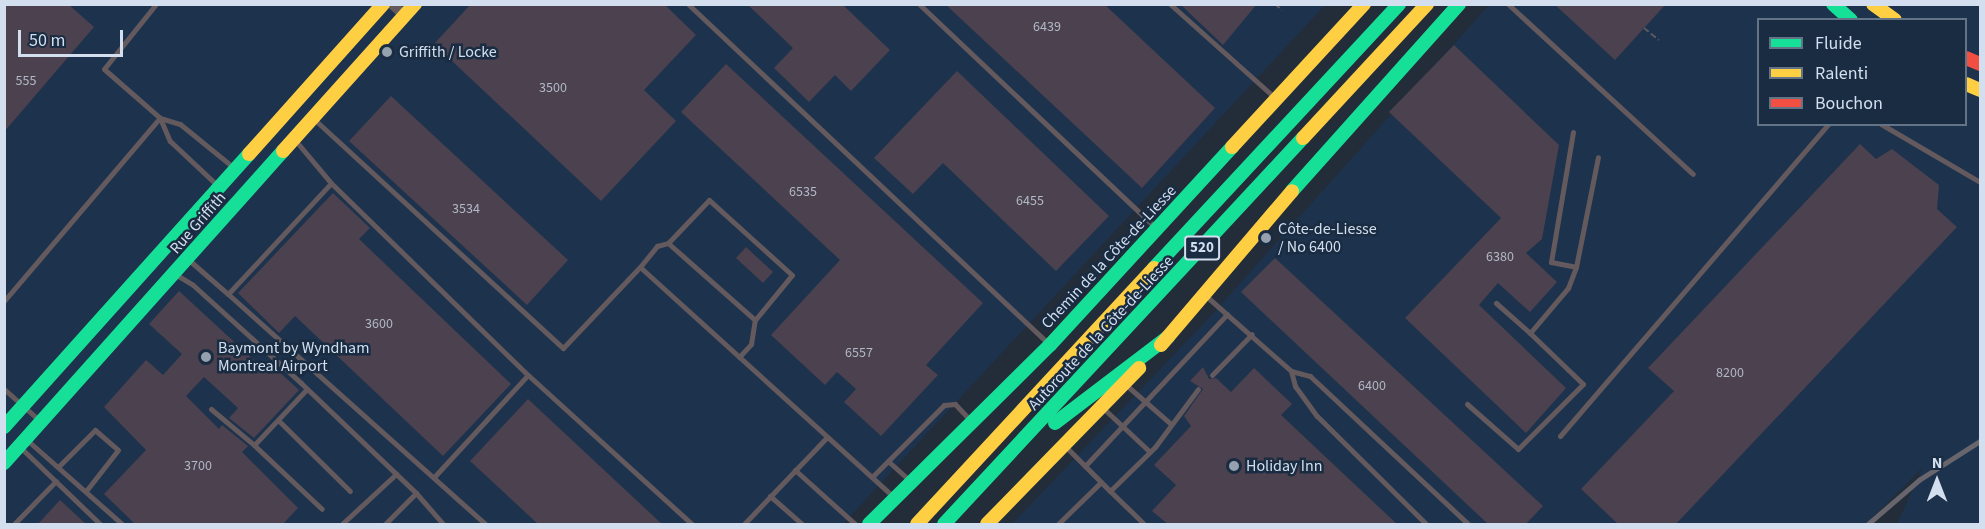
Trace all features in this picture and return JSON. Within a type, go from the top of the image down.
[{"type":"main road","name":"Rue Griffith","points":[[4,427],[383,4]]},
{"type":"main road","name":"Rue Griffith","points":[[4,464],[415,4]]},
{"type":"main road","name":"Chemin de la Côte-de-Liesse","points":[[869,525],[1050,345],[1364,4]]},
{"type":"main road","name":"Autoroute de la Côte-de-Liesse","points":[[917,525],[1399,4]]},
{"type":"main road","name":"Autoroute de la Côte-de-Liesse","points":[[944,525],[1427,4]]},
{"type":"main road","points":[[995,522],[1168,337],[1341,133],[1459,4]]},
{"type":"main road","points":[[1833,4],[1849,18]]},
{"type":"main road","points":[[1873,4],[1892,18]]},
{"type":"main road","points":[[228,178],[246,194]]},
{"type":"main road","points":[[156,258],[175,274]]},
{"type":"main road","points":[[977,490],[1104,383],[1168,337]]},
{"type":"main road","points":[[902,525],[975,463]]},
{"type":"street","points":[[392,4],[405,16]]},
{"type":"lane","points":[[156,4],[104,69],[160,118],[180,124],[228,178]]},
{"type":"lane","points":[[688,4],[1050,345]]},
{"type":"lane","points":[[919,4],[1158,229]]},
{"type":"lane","points":[[1170,4],[1278,100]]},
{"type":"lane","points":[[1508,4],[1693,174]]},
{"type":"lane","points":[[160,118],[170,141],[228,178]]},
{"type":"lane","points":[[4,301],[160,118]]},
{"type":"lane","points":[[314,119],[563,348],[657,246],[668,243],[709,200],[792,275],[755,320],[751,344],[739,357]]},
{"type":"lane","points":[[1560,436],[1826,126]]},
{"type":"lane","points":[[1884,126],[1980,182]]},
{"type":"lane","points":[[1573,132],[1551,262],[1576,267]]},
{"type":"lane","points":[[295,140],[331,183],[528,375],[692,525]]},
{"type":"lane","points":[[1530,333],[1568,288],[1576,267],[1598,157]]},
{"type":"lane","points":[[228,294],[331,183]]},
{"type":"lane","points":[[668,243],[755,320]]},
{"type":"lane","points":[[188,259],[435,476],[485,525]]},
{"type":"lane","points":[[640,267],[896,498]]},
{"type":"lane","points":[[175,274],[193,285],[416,493],[441,522],[434,525]]},
{"type":"lane","points":[[1203,293],[1252,334],[1291,371],[1310,376],[1468,525]]},
{"type":"lane","points":[[1467,404],[1518,449],[1583,384],[1496,303]]},
{"type":"lane","points":[[1085,466],[1227,314]]},
{"type":"lane","points":[[1212,375],[1252,334]]},
{"type":"lane","points":[[1291,371],[1295,386],[1317,417],[1426,525]]},
{"type":"lane","points":[[435,476],[528,375]]},
{"type":"lane","points":[[1124,384],[1171,424]]},
{"type":"lane","points":[[4,389],[41,422]]},
{"type":"lane","points":[[254,445],[307,389]]},
{"type":"lane","points":[[1110,490],[1150,452],[1198,389]]},
{"type":"lane","points":[[872,477],[944,405],[955,404],[973,423]]},
{"type":"lane","points":[[1102,408],[1150,452]]},
{"type":"lane","points":[[211,409],[254,445],[322,509]]},
{"type":"lane","points":[[278,420],[350,491]]},
{"type":"lane","points":[[59,466],[95,430],[118,450],[86,491]]},
{"type":"lane","points":[[744,525],[827,436]]},
{"type":"lane","points":[[22,443],[59,466],[122,525]]},
{"type":"lane","points":[[22,443],[100,525]]},
{"type":"lane","points":[[1066,447],[1144,525]]},
{"type":"lane","points":[[888,461],[912,483]]},
{"type":"lane","points":[[795,470],[855,525]]},
{"type":"lane","points":[[342,525],[396,474]]},
{"type":"lane","points":[[14,525],[56,481]]},
{"type":"lane","points":[[1058,525],[1101,482]]},
{"type":"lane","points":[[385,525],[416,493]]},
{"type":"lane","points":[[770,496],[802,525]]},
{"type":"path","points":[[1275,4],[1282,10]]},
{"type":"path","points":[[1644,28],[1659,40]]},
{"type":"shaded area","points":[[4,5],[1325,5],[843,524],[5,524]]},
{"type":"shaded area","points":[[1489,5],[1980,5],[1980,524],[1897,524],[1923,467],[1871,519],[1878,524],[1012,524],[1209,318]]},
{"type":"building","points":[[4,4],[68,4],[94,27],[4,132]]},
{"type":"building","points":[[471,4],[664,4],[696,35],[644,90],[676,121],[601,201],[434,44]]},
{"type":"building","points":[[747,4],[842,4],[890,50],[851,91],[835,75],[809,102],[774,68],[793,48]]},
{"type":"building","points":[[945,4],[1104,4],[1215,108],[1142,188]]},
{"type":"building","points":[[1180,4],[1257,4],[1223,45]]},
{"type":"building","points":[[1554,4],[1666,4],[1615,60]]},
{"type":"building","points":[[1454,45],[1559,145],[1542,239],[1526,253],[1557,282],[1530,312],[1498,283],[1479,305],[1566,388],[1526,433],[1405,318],[1501,218],[1389,112]]},
{"type":"building","points":[[726,64],[983,303],[926,365],[938,375],[881,436],[844,402],[856,389],[837,372],[825,385],[771,335],[840,260],[681,112]]},
{"type":"building","points":[[957,71],[1109,216],[1056,271],[943,163],[913,194],[874,158]]},
{"type":"building","points":[[391,96],[568,260],[527,305],[349,141]]},
{"type":"building","points":[[1860,144],[1876,159],[1892,149],[1939,185],[1937,209],[1957,227],[1675,525],[1619,525],[1581,489],[1674,391],[1648,368]]},
{"type":"building","points":[[333,193],[370,228],[359,239],[511,384],[443,456],[295,316],[279,333],[238,293]]},
{"type":"building","points":[[746,247],[773,272],[763,283],[736,258]]},
{"type":"building","points":[[1275,258],[1543,506],[1525,525],[1489,525],[1241,292]]},
{"type":"building","points":[[179,291],[269,374],[275,368],[299,390],[254,438],[229,418],[238,408],[204,377],[186,396],[219,429],[222,425],[248,446],[242,452],[298,508],[282,525],[136,525],[104,494],[146,450],[104,407],[146,360],[163,375],[182,354],[149,324]]},
{"type":"building","points":[[1203,367],[1209,379],[1216,378],[1231,392],[1254,368],[1292,404],[1281,415],[1398,525],[1169,525],[1152,511],[1176,485],[1154,465],[1191,426],[1184,416],[1203,389],[1190,381]]},
{"type":"building","points":[[528,399],[663,525],[539,525],[470,461]]},
{"type":"building","points":[[60,500],[87,525],[37,525]]},
{"type":"railway","points":[[1868,524],[1919,480],[1980,441]]},
{"type":"traffic: fast","points":[[1154,268],[1399,4]]},
{"type":"traffic: fast","points":[[1292,191],[1459,4]]},
{"type":"traffic: fast","points":[[1833,4],[1849,18]]},
{"type":"traffic: fast","points":[[944,524],[1303,138]]},
{"type":"traffic: fast","points":[[869,524],[1050,345],[1232,147]]},
{"type":"traffic: fast","points":[[4,463],[283,151]]},
{"type":"traffic: fast","points":[[4,427],[249,154]]},
{"type":"traffic: fast","points":[[1055,423],[1168,337]]},
{"type":"traffic: slow","points":[[249,154],[383,4]]},
{"type":"traffic: slow","points":[[283,151],[415,4]]},
{"type":"traffic: slow","points":[[1232,147],[1364,4]]},
{"type":"traffic: slow","points":[[1303,138],[1427,4]]},
{"type":"traffic: slow","points":[[1873,4],[1892,18]]},
{"type":"traffic: slow","points":[[1967,84],[1980,90]]},
{"type":"traffic: slow","points":[[1161,345],[1292,191]]},
{"type":"traffic: slow","points":[[917,524],[1154,268]]},
{"type":"traffic: slow","points":[[987,524],[1139,368]]},
{"type":"traffic: jam","points":[[1967,58],[1980,64]]},
{"type":"place","name":"Griffith / Locke","points":[[387,52]]},
{"type":"place","name":"Côte-de-Liesse / No 6400","points":[[1266,238]]},
{"type":"place","name":"Baymont by Wyndham Montreal Airport","points":[[206,357]]},
{"type":"place","name":"Holiday Inn","points":[[1234,466]]}]
